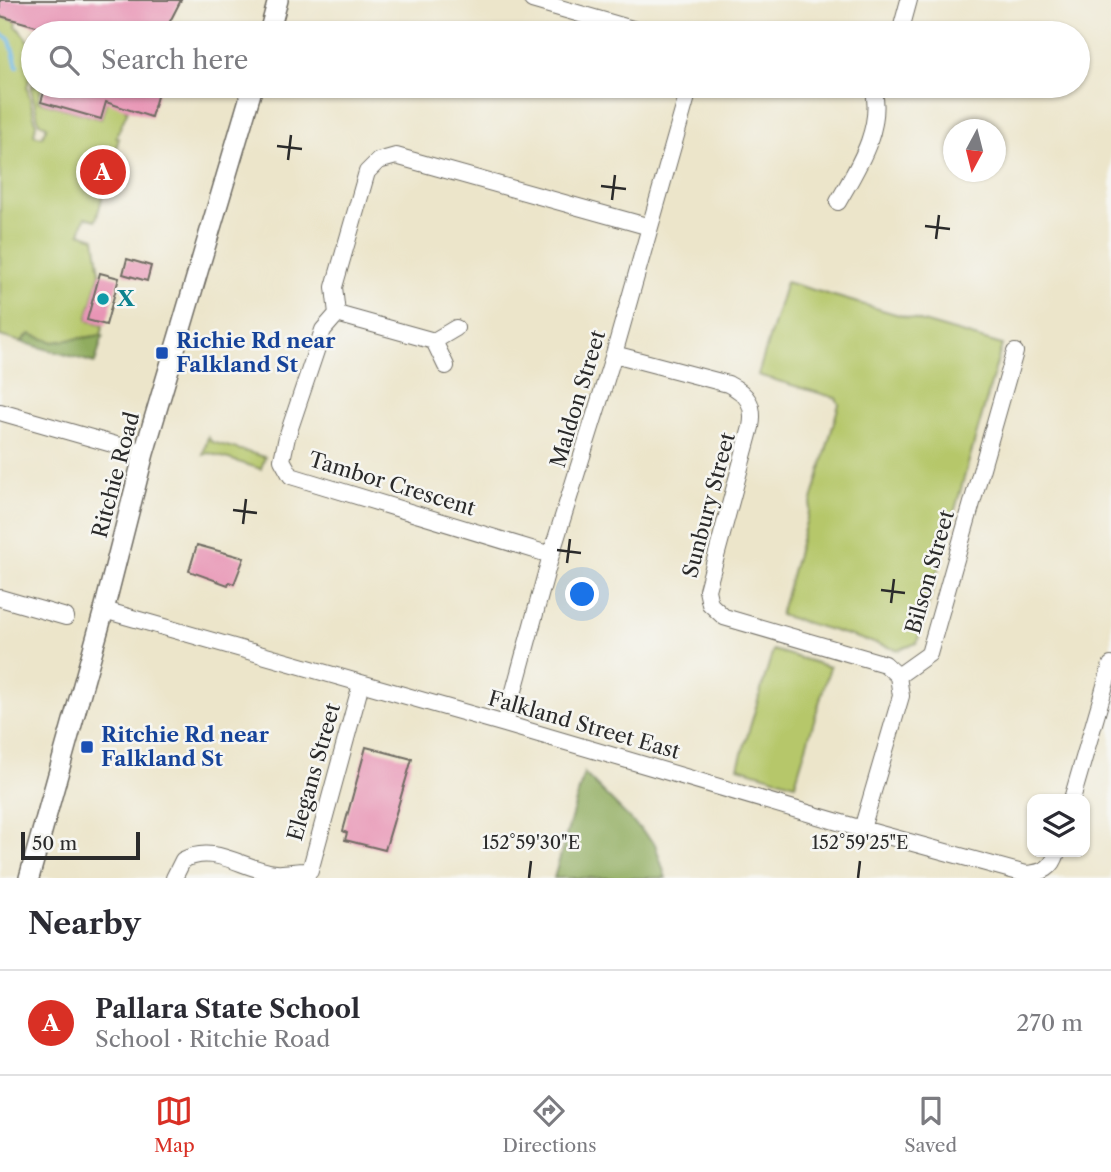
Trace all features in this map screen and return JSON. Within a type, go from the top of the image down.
[{"type":"street","points":[[272,21],[278,0]]},
{"type":"street","points":[[531,0],[604,21]]},
{"type":"street","points":[[903,21],[909,0]]},
{"type":"street","name":"Ritchie Road","points":[[29,878],[104,610],[144,453],[249,98]]},
{"type":"street","name":"Maldon Street","points":[[505,724],[551,555],[614,354],[687,98]]},
{"type":"street","points":[[838,202],[864,156],[877,110],[875,98]]},
{"type":"street","points":[[456,328],[434,341],[337,314],[334,287],[367,172],[378,161],[396,156],[650,227]]},
{"type":"street","name":"Tambor Crescent","points":[[337,314],[323,330],[287,437],[282,460],[291,476],[551,555]]},
{"type":"street","points":[[434,341],[446,366]]},
{"type":"street","name":"Bilson Street","points":[[898,677],[929,654],[1015,352]]},
{"type":"street","name":"Sunbury Street","points":[[614,354],[728,384],[741,391],[754,412],[708,590],[710,604],[724,617],[885,664],[898,677]]},
{"type":"street","points":[[0,412],[144,453]]},
{"type":"street","points":[[0,598],[66,617]]},
{"type":"street","name":"Falkland Street East","points":[[104,610],[1026,874],[1039,873],[1054,859]]},
{"type":"street","points":[[1073,794],[1111,664]]},
{"type":"street","points":[[862,829],[901,696],[898,677]]},
{"type":"street","name":"Elegans Street","points":[[312,875],[312,855],[361,684]]},
{"type":"street","points":[[174,878],[183,860],[201,853],[276,873],[312,875]]},
{"type":"green space","points":[[0,16],[17,21],[16,26],[21,32],[21,98],[30,98],[36,124],[34,135],[42,137],[47,126],[39,123],[33,98],[101,119],[107,98],[128,98],[125,109],[128,110],[116,137],[119,138],[96,220],[85,217],[80,233],[95,238],[100,273],[87,320],[103,326],[101,335],[60,342],[26,336],[21,342],[0,336]]},
{"type":"green space","points":[[786,282],[1002,345],[917,643],[898,650],[780,615],[839,404],[836,398],[758,375]]},
{"type":"green space","points":[[30,334],[53,342],[103,335],[95,363],[21,342]]},
{"type":"green space","points":[[208,437],[212,442],[265,457],[261,469],[209,453],[203,455]]},
{"type":"green space","points":[[773,650],[830,667],[795,784],[738,767]]},
{"type":"green space","points":[[584,773],[655,844],[666,878],[554,878]]},
{"type":"building","points":[[0,0],[181,0],[170,21],[21,22],[0,16]]},
{"type":"building","points":[[42,98],[157,98],[151,117],[106,102],[101,119],[41,102]]},
{"type":"building","points":[[127,259],[151,266],[147,281],[123,274]]},
{"type":"building","name":"X","points":[[100,273],[119,278],[106,325],[87,320]]},
{"type":"building","points":[[197,545],[244,558],[234,584],[229,582],[228,585],[189,571]]},
{"type":"building","points":[[366,747],[412,759],[385,850],[345,840],[347,833],[343,831]]},
{"type":"waterway","points":[[0,33],[10,40],[17,66]]},
{"type":"place","name":"Pallara State School","points":[[103,172]]},
{"type":"place","name":"X","points":[[103,299]]},
{"type":"place","name":"Richie Rd near Falkland St","points":[[162,353]]},
{"type":"place","name":"Ritchie Rd near Falkland St","points":[[87,747]]}]
